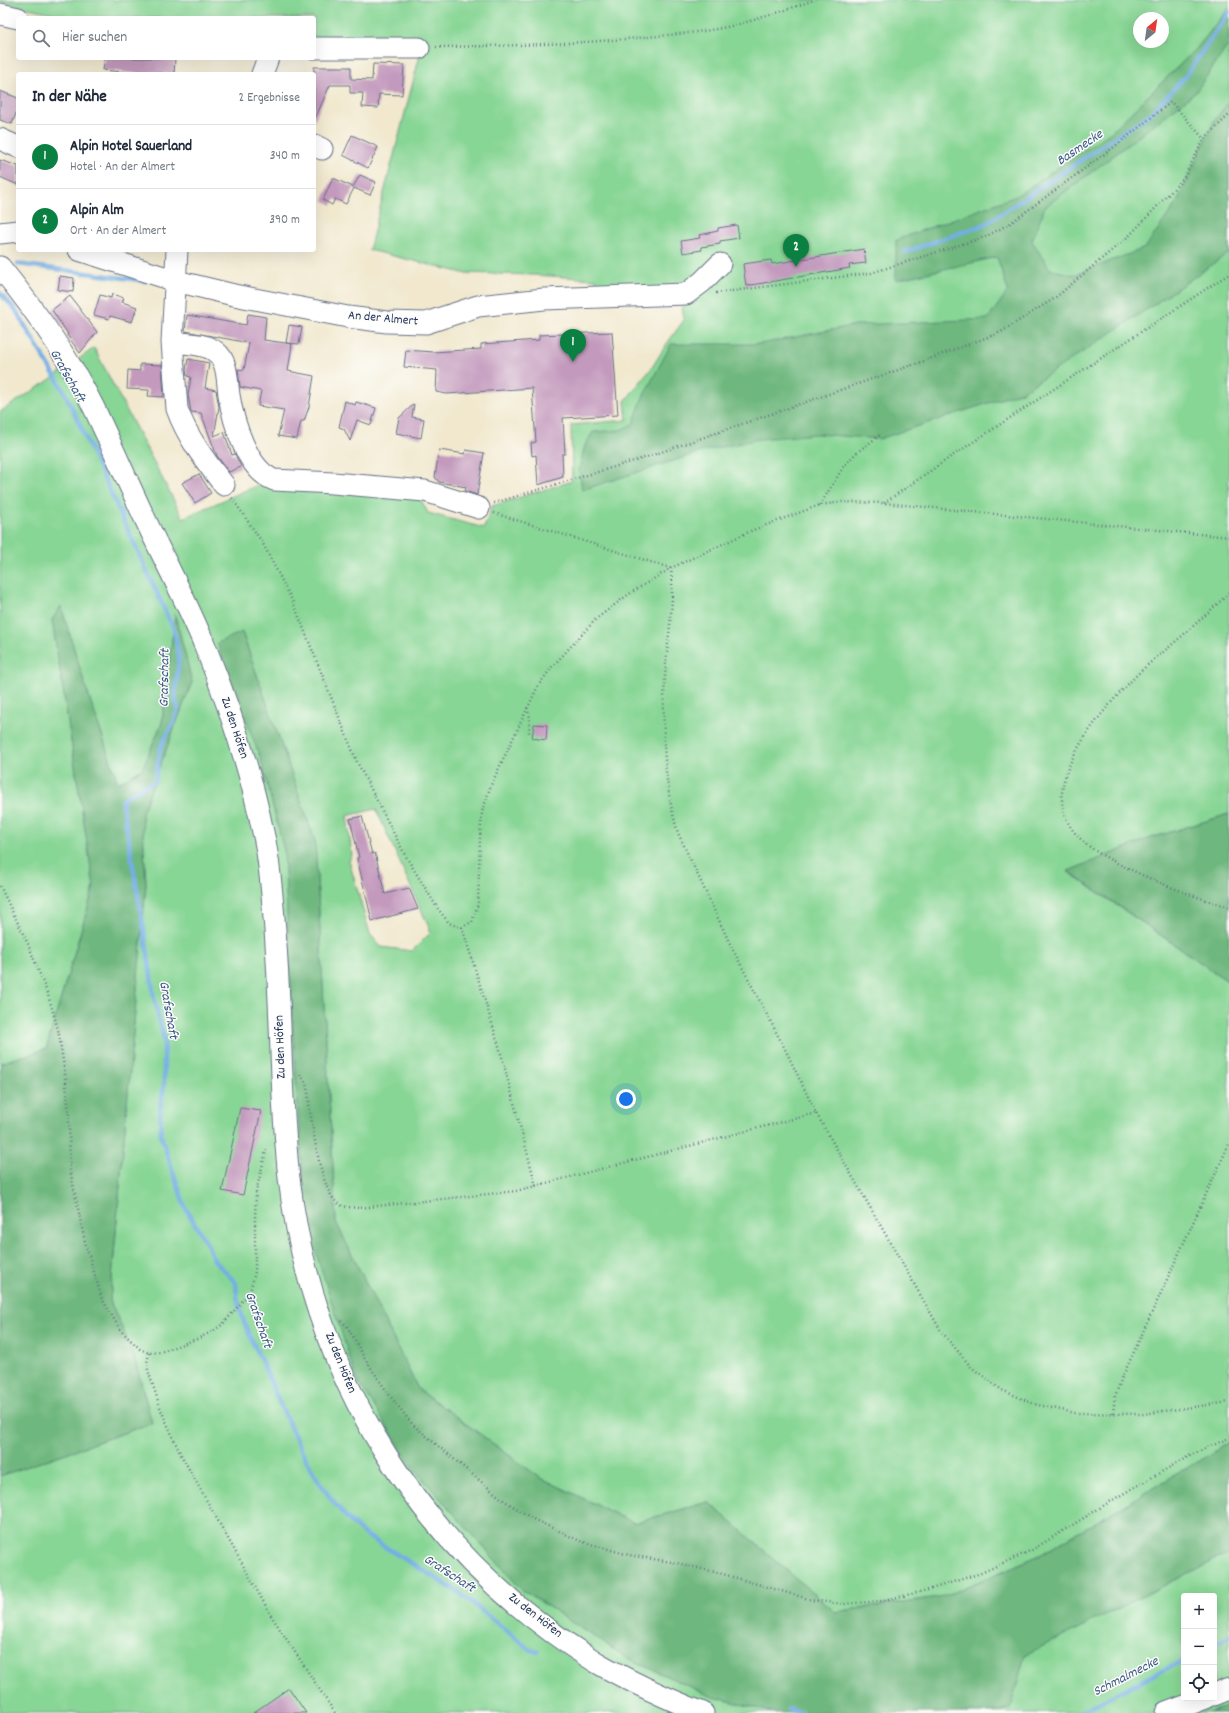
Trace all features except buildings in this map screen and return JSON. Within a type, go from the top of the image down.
[{"type":"street","points":[[0,14],[16,18]]},
{"type":"street","points":[[316,48],[420,48]]},
{"type":"street","points":[[263,72],[267,60]]},
{"type":"street","points":[[0,139],[16,146]]},
{"type":"street","points":[[0,233],[16,232]]},
{"type":"street","name":"An der Almert","points":[[85,252],[176,281],[234,296],[348,317],[387,322],[426,323],[478,306],[493,304],[544,299],[691,290]]},
{"type":"street","points":[[177,252],[172,342],[176,400],[181,420],[202,455],[224,486]]},
{"type":"street","points":[[176,281],[191,252]]},
{"type":"street","points":[[691,290],[720,264]]},
{"type":"street","name":"Zu den Höfen","points":[[0,267],[43,324],[93,406],[203,643],[232,718],[252,784],[264,835],[278,956],[286,1140],[296,1225],[307,1271],[322,1319],[346,1383],[368,1425],[415,1497],[462,1552],[489,1579],[531,1616],[595,1661],[664,1697],[703,1713]]},
{"type":"street","points":[[172,342],[210,348],[220,356],[226,370],[231,407],[243,441],[251,459],[258,469],[268,477],[274,480],[333,482],[425,491],[478,508]]},
{"type":"street","points":[[1217,1694],[1229,1689]]},
{"type":"street","points":[[1166,1713],[1198,1701]]},
{"type":"path","points":[[420,48],[512,46],[687,33],[727,27],[775,14],[814,0]]},
{"type":"path","points":[[691,290],[725,293],[871,274],[984,237],[1009,224],[1114,147],[1171,102],[1204,139]]},
{"type":"path","points":[[478,508],[644,458],[924,361],[1001,332],[1054,298],[1130,235],[1183,179],[1204,139],[1229,115]]},
{"type":"path","points":[[884,503],[955,454],[1229,274]]},
{"type":"path","points":[[820,505],[844,466],[856,453],[880,435]]},
{"type":"path","points":[[224,486],[262,542],[281,577],[293,602],[357,762],[405,855],[443,916],[456,926],[462,927],[472,922],[478,904],[482,812],[491,785],[538,686],[552,667],[596,619],[623,598],[671,568],[752,530],[820,505],[842,502],[884,503],[1229,537]]},
{"type":"path","points":[[478,508],[671,568]]},
{"type":"path","points":[[671,568],[673,587],[665,676],[663,723],[672,814],[686,851],[732,948],[784,1047],[816,1113],[941,1331],[971,1367],[1002,1390],[1034,1404],[1075,1413],[1143,1414],[1229,1402]]},
{"type":"path","points":[[1229,593],[1132,679],[1102,713],[1086,735],[1064,776],[1062,797],[1064,813],[1074,832],[1099,854],[1176,890],[1229,907]]},
{"type":"path","points":[[527,708],[530,717],[529,733]]},
{"type":"path","points":[[0,886],[28,944],[48,995],[58,1029],[65,1073],[69,1115],[70,1170],[85,1242],[102,1299],[121,1331],[140,1349],[150,1353],[160,1352],[197,1339],[218,1328],[245,1298],[251,1288],[255,1272],[256,1192],[268,1142]]},
{"type":"path","points":[[462,927],[499,1046],[536,1186]]},
{"type":"path","points":[[282,1070],[298,1074],[303,1078],[307,1086],[310,1112],[326,1188],[337,1203],[345,1207],[359,1208],[516,1191],[816,1113]]},
{"type":"path","points":[[1113,1413],[1115,1396],[1122,1378],[1229,1144]]},
{"type":"path","points":[[322,1319],[338,1318],[348,1326],[365,1359],[386,1390],[413,1425],[502,1499],[533,1519],[580,1541],[629,1555],[678,1563],[723,1574],[812,1600],[843,1604],[881,1601],[928,1590],[981,1573],[1032,1550],[1116,1498],[1191,1455],[1229,1438]]},
{"type":"path","points":[[150,1353],[147,1363],[148,1370],[161,1410],[180,1452],[272,1617],[336,1713]]},
{"type":"green space","points":[[0,0],[1229,0],[1229,814],[1148,839],[1068,872],[1229,982],[1229,1443],[1040,1555],[945,1596],[835,1612],[708,1502],[634,1523],[539,1477],[418,1389],[336,1222],[315,841],[242,632],[261,760],[284,850],[293,1034],[306,1222],[414,1469],[521,1589],[627,1658],[713,1697],[776,1713],[0,1713],[0,1476],[152,1423],[133,1353],[110,1301],[146,884],[142,813],[192,682],[175,616],[162,723],[142,769],[118,783],[61,607],[52,620],[94,887],[46,1049],[0,1063],[0,412],[54,377],[94,348],[183,518],[260,484],[418,494],[428,513],[484,528],[492,506],[572,481],[571,425],[627,420],[625,401],[651,369],[684,320],[680,290],[597,291],[596,279],[534,275],[463,273],[369,250],[424,40],[316,41],[316,16],[66,16],[0,2]],"holes":[[[376,809],[431,932],[412,951],[381,947],[370,934],[349,861],[352,855],[347,816]]]},
{"type":"green space","points":[[1229,8],[1229,44],[1195,93],[1045,207],[1032,241],[1050,269],[1074,275],[1145,248],[1177,202],[1215,119],[1229,102],[1229,253],[1022,392],[879,439],[817,434],[759,439],[704,451],[582,490],[579,468],[585,445],[593,432],[620,430],[633,424],[642,399],[671,344],[760,344],[856,325],[988,319],[1008,291],[997,257],[896,280],[896,240],[1016,196],[1111,132],[1197,48]]},
{"type":"green space","points":[[61,606],[86,688],[118,783],[142,769],[162,723],[175,614],[192,682],[142,813],[146,884],[110,1301],[133,1353],[152,1423],[0,1476],[0,1063],[46,1049],[94,887],[52,620]]},
{"type":"green space","points":[[242,632],[315,841],[336,1222],[418,1389],[539,1477],[634,1523],[708,1502],[835,1612],[945,1596],[1040,1555],[1229,1443],[1229,1553],[1025,1655],[1010,1709],[985,1713],[776,1713],[713,1697],[627,1658],[521,1589],[414,1469],[356,1378],[306,1222],[293,1034],[284,850],[261,760],[217,643]]},
{"type":"green space","points":[[1229,814],[1229,982],[1068,871],[1148,839]]},
{"type":"green space","points":[[1229,1553],[1229,1706],[1209,1713],[985,1713],[1010,1709],[1024,1655]]},
{"type":"green space","points":[[1229,1706],[1229,1713],[1209,1713]]},
{"type":"waterway","name":"Basmecke","points":[[905,252],[986,224],[1150,114],[1185,77],[1229,12]]},
{"type":"waterway","name":"Basmecke","points":[[18,264],[146,281]]},
{"type":"waterway","name":"Grafschaft","points":[[0,293],[15,309],[65,393],[174,630],[179,657],[175,697],[178,709],[174,721],[161,746],[155,781],[127,796],[122,801],[154,998],[164,1039],[164,1086],[160,1109],[161,1136],[185,1207],[208,1246],[213,1259],[236,1283],[239,1306],[251,1339],[295,1437],[331,1499],[346,1517],[364,1534],[458,1592],[531,1650],[538,1652]]},
{"type":"waterway","name":"Schmalmecke","points":[[1217,1643],[1229,1637]]},
{"type":"waterway","name":"Schmalmecke","points":[[1078,1713],[1181,1662]]},
{"type":"waterway","name":"Schmalmecke","points":[[788,1709],[803,1713]]},
{"type":"place","name":"Alpin Alm","points":[[796,267]]},
{"type":"place","name":"Alpin Hotel Sauerland","points":[[573,362]]}]
